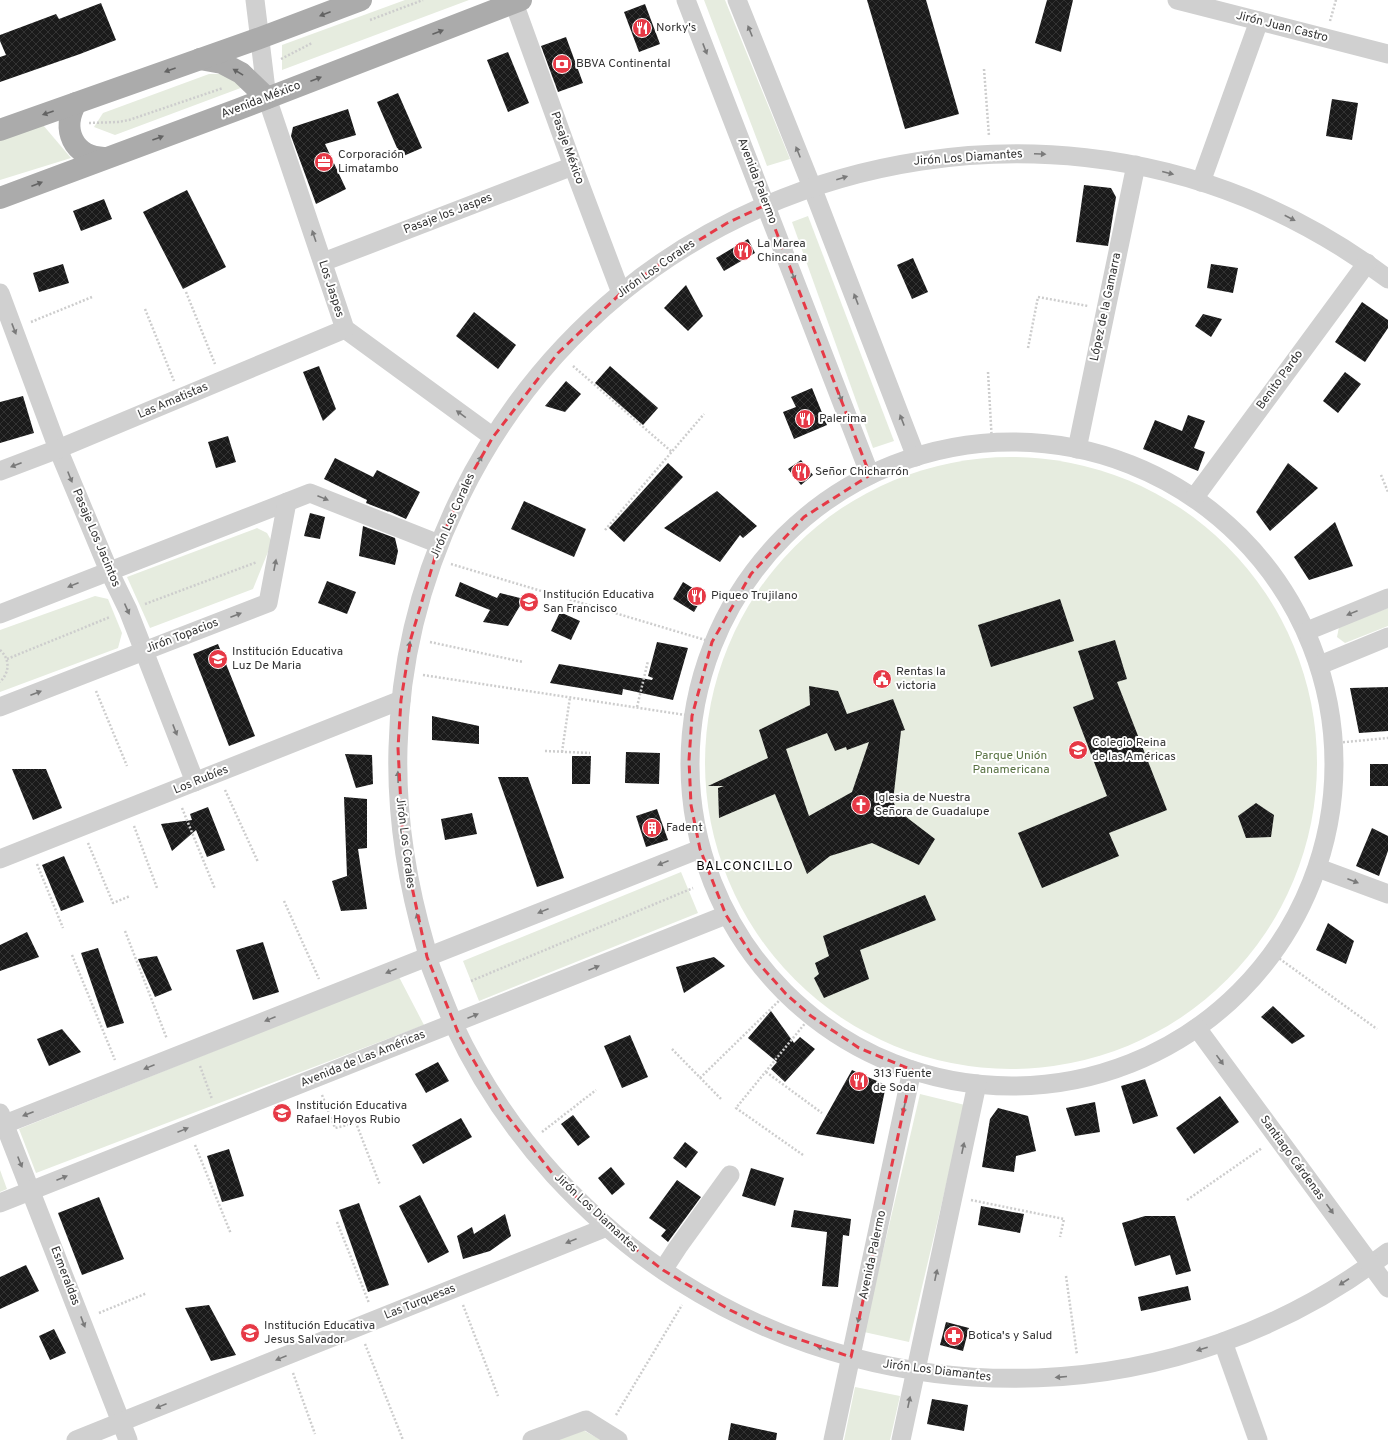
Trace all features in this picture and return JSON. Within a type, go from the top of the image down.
[{"type":"main road","points":[[0,130],[260,38],[361,0]]},
{"type":"main road","name":"Avenida México","points":[[0,198],[267,98],[518,1]]},
{"type":"main road","points":[[200,59],[222,63],[241,72],[267,98]]},
{"type":"main road","points":[[76,103],[69,118],[69,127],[72,139],[80,150],[92,156],[104,158]]},
{"type":"street","name":"Los Jaspes","points":[[255,0],[267,98],[323,262],[344,329],[493,437]]},
{"type":"street","name":"Avenida Palermo","points":[[686,0],[870,475]]},
{"type":"street","points":[[737,0],[812,187],[916,457]]},
{"type":"street","name":"Jirón Juan Castro","points":[[1177,0],[1388,54]]},
{"type":"street","name":"Pasaje México","points":[[518,1],[573,166],[621,293]]},
{"type":"street","points":[[1201,182],[1259,21]]},
{"type":"street","name":"Jirón Los Diamantes","points":[[766,205],[812,187],[856,174],[900,164],[945,157],[990,154],[1063,155],[1136,165],[1201,182],[1245,197],[1287,216],[1328,238],[1367,263],[1388,279]]},
{"type":"street","name":"López de la Gamarra","points":[[1076,449],[1136,165]]},
{"type":"street","name":"Pasaje los Jaspes","points":[[323,262],[573,166]]},
{"type":"street","name":"Jirón Los Corales","points":[[427,957],[426,948],[411,893],[403,845],[398,762],[401,700],[411,638],[421,598],[436,551],[463,489],[493,437],[534,379],[588,322],[654,267],[727,223],[766,205]]},
{"type":"street","name":"Benito Pardo","points":[[1194,498],[1367,263]]},
{"type":"street","name":"Pasaje Los Jacintos","points":[[0,293],[58,449],[109,571],[128,610],[195,782]]},
{"type":"street","name":"Las Amatistas","points":[[0,471],[58,449],[344,329]]},
{"type":"street","points":[[992,443],[1034,443],[1076,449],[1118,460],[1157,476],[1194,498],[1234,530],[1268,567],[1296,610],[1307,631],[1320,665],[1327,689],[1335,743],[1335,786],[1330,828],[1318,868],[1299,913],[1273,954],[1251,982],[1230,1002],[1197,1028],[1146,1057],[1092,1076],[1035,1085],[977,1084],[942,1078],[912,1070],[860,1048],[811,1016],[786,994],[753,957],[726,915],[700,849],[691,805],[689,760],[692,716],[700,678],[712,642],[751,574],[804,517],[870,475],[916,457],[992,443]]},
{"type":"street","points":[[0,614],[310,493],[436,551]]},
{"type":"street","name":"Jirón Topacios","points":[[0,708],[268,603],[287,502]]},
{"type":"street","points":[[1307,631],[1388,598]]},
{"type":"street","points":[[1320,665],[1388,637]]},
{"type":"street","name":"Los Rubíes","points":[[0,859],[401,700]]},
{"type":"street","points":[[1,1121],[122,1078],[700,849]]},
{"type":"street","points":[[1318,868],[1388,894]]},
{"type":"street","name":"Avenida de Las Américas","points":[[0,1203],[726,915]]},
{"type":"street","name":"Jirón Los Diamantes","points":[[427,957],[454,1024],[480,1074],[502,1109],[527,1143],[552,1173],[579,1201],[634,1250],[692,1289],[769,1329],[850,1357],[916,1371],[998,1379],[1038,1379],[1128,1368],[1169,1359],[1223,1342],[1275,1321],[1324,1296],[1388,1252]]},
{"type":"street","name":"Santiago Cárdenas","points":[[1197,1028],[1388,1288]]},
{"type":"street","name":"Avenida Palermo","points":[[833,1440],[912,1070]]},
{"type":"street","points":[[901,1440],[977,1084]]},
{"type":"street","name":"Esmeraldas","points":[[1,1121],[31,1191],[128,1440]]},
{"type":"street","points":[[663,1270],[730,1175]]},
{"type":"street","name":"Las Turquesas","points":[[76,1440],[607,1227]]},
{"type":"street","points":[[1223,1342],[1258,1440]]},
{"type":"street","points":[[532,1440],[586,1420],[612,1436]]},
{"type":"path","points":[[984,69],[990,154]]},
{"type":"path","points":[[186,292],[222,380]]},
{"type":"path","points":[[14,330],[92,297]]},
{"type":"path","points":[[1028,348],[1038,297],[1106,309]]},
{"type":"path","points":[[145,309],[180,398]]},
{"type":"path","points":[[558,353],[672,452]]},
{"type":"path","points":[[988,372],[992,443]]},
{"type":"path","points":[[604,530],[704,414]]},
{"type":"path","points":[[1381,475],[1388,492]]},
{"type":"path","points":[[436,551],[712,642]]},
{"type":"path","points":[[411,638],[523,662]]},
{"type":"path","points":[[0,650],[7,659],[8,666],[7,672],[0,682]]},
{"type":"path","points":[[637,707],[648,661]]},
{"type":"path","points":[[405,672],[692,716]]},
{"type":"path","points":[[88,673],[128,766]]},
{"type":"path","points":[[562,752],[570,697]]},
{"type":"path","points":[[1335,743],[1388,738]]},
{"type":"path","points":[[545,751],[590,753]]},
{"type":"path","points":[[217,773],[258,862]]},
{"type":"path","points":[[175,790],[215,889]]},
{"type":"path","points":[[127,808],[157,888]]},
{"type":"path","points":[[82,827],[112,903],[130,896]]},
{"type":"path","points":[[30,847],[63,928]]},
{"type":"path","points":[[471,981],[693,888]]},
{"type":"path","points":[[284,901],[326,996]]},
{"type":"path","points":[[125,931],[174,1057]]},
{"type":"path","points":[[1273,954],[1377,1029]]},
{"type":"path","points":[[72,955],[122,1078]]},
{"type":"path","points":[[700,1078],[786,994]]},
{"type":"path","points":[[803,1154],[736,1108],[811,1016]]},
{"type":"path","points":[[194,1049],[219,1117]]},
{"type":"path","points":[[672,1049],[722,1100]]},
{"type":"path","points":[[766,1072],[822,1113]]},
{"type":"path","points":[[316,1078],[335,1128],[356,1123],[380,1185]]},
{"type":"path","points":[[527,1143],[596,1090]]},
{"type":"path","points":[[188,1129],[231,1234]]},
{"type":"path","points":[[1187,1200],[1277,1138]]},
{"type":"path","points":[[953,1197],[1064,1219],[1060,1237]]},
{"type":"path","points":[[337,1222],[376,1320]]},
{"type":"path","points":[[1066,1276],[1079,1375]]},
{"type":"path","points":[[456,1287],[498,1396]]},
{"type":"path","points":[[612,1436],[692,1289]]},
{"type":"path","points":[[82,1320],[147,1293]]},
{"type":"path","points":[[358,1327],[403,1440]]},
{"type":"path","points":[[287,1356],[315,1434]]},
{"type":"highlighted area","points":[[766,205],[870,475],[804,517],[751,574],[712,642],[692,716],[689,760],[691,805],[700,849],[726,915],[753,957],[786,994],[811,1016],[859,1048],[912,1070],[851,1357],[769,1329],[730,1310],[663,1270],[607,1227],[552,1173],[502,1109],[460,1037],[427,957],[403,845],[398,748],[401,700],[411,638],[439,544],[463,489],[493,437],[558,353],[621,293],[655,267],[727,223]]},
{"type":"green space","points":[[405,0],[469,0],[282,70],[282,45]]},
{"type":"green space","points":[[704,0],[725,0],[790,159],[767,166]]},
{"type":"green space","points":[[209,74],[227,74],[246,86],[115,135],[94,127],[103,113]]},
{"type":"green space","points":[[43,125],[71,158],[0,180],[0,140]]},
{"type":"green space","points":[[808,216],[894,441],[873,448],[792,222]]},
{"type":"green space","name":"Parque Unión Panamericana","points":[[1011,457],[1071,463],[1100,470],[1128,480],[1155,493],[1181,509],[1205,527],[1227,547],[1247,569],[1265,593],[1281,619],[1294,646],[1304,674],[1311,703],[1317,763],[1311,823],[1304,852],[1294,880],[1281,907],[1265,933],[1247,957],[1227,979],[1205,999],[1181,1017],[1155,1033],[1128,1046],[1100,1056],[1071,1063],[1011,1069],[951,1063],[922,1056],[894,1046],[867,1033],[841,1017],[817,999],[795,979],[775,957],[757,933],[741,907],[728,880],[718,852],[711,823],[705,763],[711,703],[718,674],[728,646],[741,619],[757,593],[775,569],[795,547],[817,527],[841,509],[867,493],[894,480],[922,470],[951,463]]},
{"type":"green space","points":[[257,528],[267,533],[272,542],[253,589],[150,628],[127,577]]},
{"type":"green space","points":[[95,596],[108,599],[122,633],[118,648],[0,692],[0,630]]},
{"type":"green space","points":[[1388,608],[1388,626],[1345,643],[1337,637],[1339,627]]},
{"type":"green space","points":[[681,872],[698,913],[479,1001],[463,961]]},
{"type":"green space","points":[[399,977],[424,1025],[36,1173],[19,1129]]},
{"type":"green space","points":[[920,1094],[965,1105],[909,1342],[864,1332]]},
{"type":"green space","points":[[0,1170],[7,1189],[0,1192]]},
{"type":"green space","points":[[855,1387],[900,1396],[890,1440],[844,1440]]},
{"type":"green space","points":[[583,1430],[601,1440],[557,1440]]},
{"type":"building","points":[[867,0],[926,0],[959,114],[905,129]]},
{"type":"building","points":[[1047,0],[1073,0],[1061,52],[1035,43]]},
{"type":"building","points":[[101,3],[116,40],[0,82],[0,57],[6,55],[0,41],[0,35],[56,14],[59,19]]},
{"type":"building","name":"Norky's","points":[[645,4],[660,44],[639,52],[624,12]]},
{"type":"building","name":"BBVA Continental","points":[[566,37],[583,83],[558,92],[541,46]]},
{"type":"building","points":[[508,52],[529,103],[508,112],[487,60]]},
{"type":"building","points":[[398,93],[422,148],[401,157],[377,102]]},
{"type":"building","points":[[1332,99],[1358,103],[1352,140],[1326,136]]},
{"type":"building","points":[[348,109],[356,135],[325,144],[346,189],[316,204],[291,136],[293,127]]},
{"type":"building","points":[[1084,185],[1111,188],[1116,197],[1108,246],[1076,242]]},
{"type":"building","points":[[187,190],[226,267],[183,289],[143,212]]},
{"type":"building","points":[[104,199],[112,219],[81,231],[73,211]]},
{"type":"building","points":[[748,239],[755,253],[724,271],[716,258]]},
{"type":"building","points":[[913,258],[928,292],[912,299],[897,265]]},
{"type":"building","points":[[63,264],[69,283],[39,292],[33,273]]},
{"type":"building","points":[[1211,264],[1238,268],[1233,293],[1207,288]]},
{"type":"building","points":[[686,285],[703,316],[688,331],[664,308]]},
{"type":"building","points":[[1362,302],[1388,320],[1388,328],[1365,362],[1335,342]]},
{"type":"building","points":[[474,312],[516,345],[498,369],[456,336]]},
{"type":"building","points":[[1203,314],[1222,319],[1211,337],[1195,326]]},
{"type":"building","points":[[319,366],[336,409],[323,421],[303,372]]},
{"type":"building","points":[[610,366],[658,408],[643,425],[595,383]]},
{"type":"building","points":[[1345,372],[1361,384],[1338,413],[1323,401]]},
{"type":"building","points":[[566,381],[581,394],[565,412],[545,406]]},
{"type":"building","name":"Palerima","points":[[812,388],[827,425],[794,439],[783,412],[796,407],[791,397]]},
{"type":"building","points":[[23,396],[34,433],[0,443],[0,402]]},
{"type":"building","points":[[1188,415],[1205,421],[1194,448],[1205,452],[1198,471],[1143,449],[1155,420],[1182,431]]},
{"type":"building","points":[[228,436],[236,462],[216,468],[208,442]]},
{"type":"building","points":[[335,458],[373,477],[377,470],[420,492],[406,519],[366,503],[367,500],[324,479]]},
{"type":"building","name":"Señor Chicharrón","points":[[801,460],[813,475],[801,485],[788,469]]},
{"type":"building","points":[[668,463],[683,477],[624,542],[609,528]]},
{"type":"building","points":[[1288,463],[1318,488],[1270,531],[1256,512]]},
{"type":"building","points":[[717,491],[757,526],[743,538],[740,535],[720,562],[664,528]]},
{"type":"building","points":[[524,501],[586,529],[574,557],[511,529]]},
{"type":"building","points":[[310,513],[325,517],[320,539],[304,536]]},
{"type":"building","points":[[1335,522],[1353,566],[1309,580],[1294,557]]},
{"type":"building","points":[[363,526],[395,538],[398,551],[395,565],[359,556]]},
{"type":"building","points":[[327,581],[356,592],[347,614],[318,603]]},
{"type":"building","points":[[460,582],[497,598],[500,593],[524,599],[508,626],[483,622],[490,610],[455,596]]},
{"type":"building","points":[[683,582],[704,595],[694,612],[673,599]]},
{"type":"building","points":[[1060,599],[1074,641],[991,667],[978,625]]},
{"type":"building","points":[[560,612],[580,621],[571,640],[551,631]]},
{"type":"building","points":[[1115,640],[1127,679],[1117,682],[1167,810],[1109,833],[1119,856],[1042,888],[1018,833],[1107,796],[1073,707],[1094,699],[1078,651]]},
{"type":"building","points":[[657,642],[688,648],[673,700],[623,689],[622,695],[550,683],[559,664],[652,680],[653,678],[648,676]]},
{"type":"building","points":[[218,644],[255,736],[229,746],[193,654]]},
{"type":"building","points":[[809,686],[838,691],[847,714],[893,699],[905,730],[901,731],[893,801],[897,810],[935,839],[919,865],[872,843],[830,856],[807,874],[775,794],[719,818],[718,788],[724,786],[708,786],[768,758],[759,730],[810,705]],"holes":[[[827,733],[835,751],[846,747],[847,750],[869,742],[852,792],[809,816],[786,749]]]},
{"type":"building","points":[[1388,687],[1388,731],[1359,733],[1350,688]]},
{"type":"building","points":[[432,716],[479,726],[479,744],[432,740]]},
{"type":"building","points":[[626,752],[660,753],[659,784],[625,783]]},
{"type":"building","points":[[345,754],[372,755],[373,784],[356,788]]},
{"type":"building","points":[[572,756],[591,756],[590,784],[572,784]]},
{"type":"building","points":[[1370,764],[1388,764],[1388,786],[1370,786]]},
{"type":"building","points":[[12,769],[46,769],[62,808],[33,820]]},
{"type":"building","points":[[498,777],[528,777],[564,878],[537,887]]},
{"type":"building","points":[[344,797],[367,799],[367,848],[358,849],[367,909],[341,911],[332,881],[347,876]]},
{"type":"building","points":[[1256,803],[1274,815],[1271,837],[1246,838],[1238,816]]},
{"type":"building","points":[[208,807],[225,850],[207,857],[196,830],[172,851],[161,824],[192,820],[190,814]]},
{"type":"building","name":"Fadent","points":[[657,809],[668,840],[646,847],[636,816]]},
{"type":"building","points":[[472,813],[477,834],[445,840],[441,819]]},
{"type":"building","points":[[1372,828],[1388,836],[1388,851],[1379,876],[1356,866]]},
{"type":"building","points":[[64,856],[84,902],[61,911],[42,865]]},
{"type":"building","points":[[925,895],[936,920],[860,950],[869,979],[824,998],[814,978],[819,974],[815,963],[829,956],[823,936]]},
{"type":"building","points":[[1328,923],[1354,941],[1346,964],[1316,950]]},
{"type":"building","points":[[27,932],[39,957],[0,971],[0,945]]},
{"type":"building","points":[[263,942],[279,992],[253,1000],[236,950]]},
{"type":"building","points":[[98,948],[124,1023],[107,1028],[81,953]]},
{"type":"building","points":[[157,956],[172,990],[155,997],[138,959]]},
{"type":"building","points":[[714,957],[725,966],[684,993],[676,967]]},
{"type":"building","points":[[1273,1006],[1305,1036],[1292,1044],[1261,1017]]},
{"type":"building","points":[[771,1011],[794,1043],[800,1037],[815,1049],[785,1082],[771,1069],[777,1062],[748,1038]]},
{"type":"building","points":[[62,1029],[81,1052],[49,1066],[37,1039]]},
{"type":"building","points":[[630,1035],[648,1077],[622,1088],[604,1046]]},
{"type":"building","points":[[438,1062],[449,1081],[426,1093],[415,1074]]},
{"type":"building","points":[[852,1070],[886,1085],[874,1144],[816,1134]]},
{"type":"building","points":[[1145,1079],[1158,1116],[1133,1124],[1121,1086]]},
{"type":"building","points":[[1220,1096],[1239,1122],[1194,1154],[1176,1128]]},
{"type":"building","points":[[1095,1102],[1100,1132],[1075,1136],[1066,1108]]},
{"type":"building","points":[[998,1108],[1028,1116],[1036,1151],[1016,1156],[1014,1172],[982,1167],[990,1119]]},
{"type":"building","points":[[573,1115],[590,1137],[578,1146],[561,1124]]},
{"type":"building","points":[[461,1118],[472,1137],[423,1164],[412,1145]]},
{"type":"building","points":[[685,1142],[698,1152],[686,1168],[673,1158]]},
{"type":"building","points":[[229,1149],[244,1196],[222,1202],[207,1156]]},
{"type":"building","points":[[611,1167],[625,1184],[612,1195],[598,1178]]},
{"type":"building","points":[[751,1168],[784,1178],[775,1206],[742,1196]]},
{"type":"building","points":[[677,1180],[701,1197],[668,1242],[661,1236],[666,1230],[649,1218]]},
{"type":"building","points":[[420,1195],[449,1252],[428,1263],[399,1206]]},
{"type":"building","points":[[99,1197],[124,1259],[82,1275],[58,1213]]},
{"type":"building","points":[[359,1203],[389,1285],[368,1292],[339,1210]]},
{"type":"building","points":[[981,1206],[1024,1214],[1020,1233],[978,1225]]},
{"type":"building","points":[[794,1210],[851,1219],[849,1236],[843,1235],[838,1287],[822,1286],[827,1232],[791,1227]]},
{"type":"building","points":[[505,1214],[511,1236],[490,1251],[463,1259],[457,1236],[472,1227],[474,1234]]},
{"type":"building","points":[[1145,1216],[1175,1216],[1191,1271],[1176,1275],[1170,1255],[1135,1266],[1122,1223]]},
{"type":"building","points":[[26,1265],[39,1291],[0,1309],[0,1277]]},
{"type":"building","points":[[1188,1286],[1191,1300],[1141,1311],[1138,1297]]},
{"type":"building","points":[[209,1305],[236,1355],[211,1361],[185,1308]]},
{"type":"building","name":"Botica's y Salud","points":[[946,1322],[969,1328],[963,1351],[940,1345]]},
{"type":"building","points":[[54,1329],[66,1353],[50,1360],[39,1336]]},
{"type":"building","points":[[932,1399],[968,1405],[964,1431],[927,1424]]},
{"type":"building","points":[[731,1423],[777,1433],[776,1440],[728,1440]]},
{"type":"place","name":"Norky's","points":[[642,28]]},
{"type":"place","name":"BBVA Continental","points":[[562,64]]},
{"type":"place","name":"Corporación Limatambo","points":[[324,162]]},
{"type":"place","name":"La Marea Chincana","points":[[743,251]]},
{"type":"place","name":"Palerima","points":[[805,419]]},
{"type":"place","name":"Señor Chicharrón","points":[[801,472]]},
{"type":"place","name":"Piqueo Trujilano","points":[[697,596]]},
{"type":"place","name":"Institución Educativa San Francisco","points":[[529,602]]},
{"type":"place","name":"Institución Educativa Luz De Maria","points":[[218,659]]},
{"type":"place","name":"Rentas la victoria","points":[[882,679]]},
{"type":"place","name":"Colegio Reina de las Américas","points":[[1078,750]]},
{"type":"place","name":"Iglesia de Nuestra Señora de Guadalupe","points":[[861,805]]},
{"type":"place","name":"Fadent","points":[[652,828]]},
{"type":"place","name":"313 Fuente de Soda","points":[[859,1081]]},
{"type":"place","name":"Institución Educativa Rafael Hoyos Rubio","points":[[282,1113]]},
{"type":"place","name":"Institución Educativa Jesus Salvador","points":[[250,1333]]},
{"type":"place","name":"Botica's y Salud","points":[[954,1336]]},
{"type":"district","name":"BALCONCILLO","points":[[745,867]]}]
